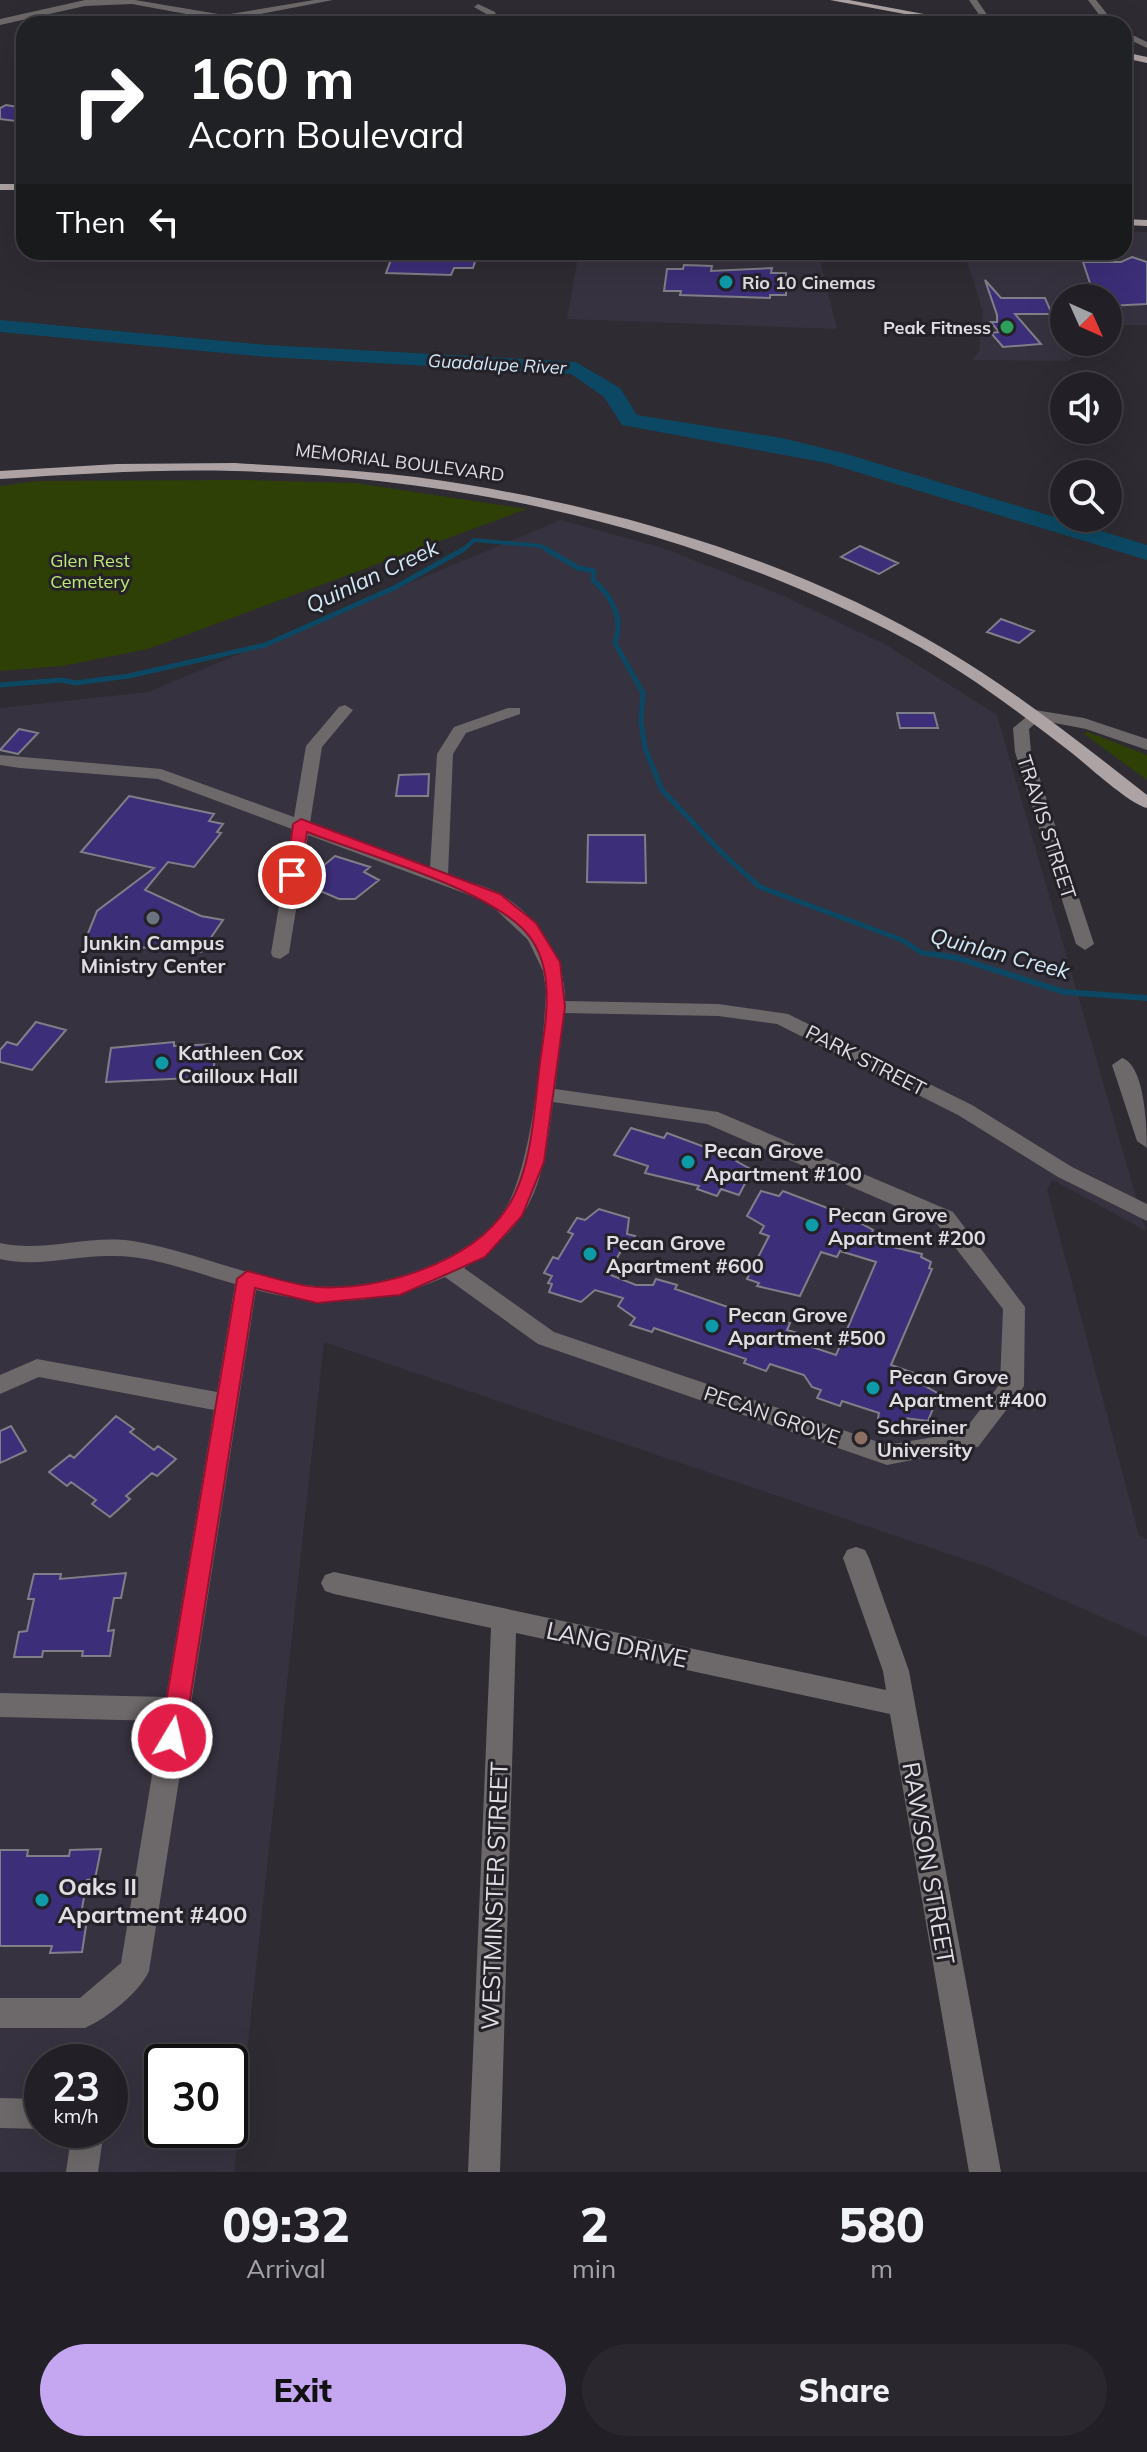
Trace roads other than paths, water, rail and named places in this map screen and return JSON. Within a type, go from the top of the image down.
[{"type":"main road","points":[[834,0],[927,16]]},
{"type":"main road","name":"MEMORIAL BOULEVARD","points":[[0,475],[162,466],[310,470],[444,484],[565,506],[687,540],[800,582],[913,637],[1035,715],[1147,803]]},
{"type":"street","points":[[121,0],[201,16]]},
{"type":"street","points":[[274,12],[317,0]]},
{"type":"street","points":[[274,12],[329,0]]},
{"type":"street","points":[[1092,0],[1105,16]]},
{"type":"street","points":[[25,16],[88,1],[132,2]]},
{"type":"street","points":[[478,7],[493,16]]},
{"type":"street","points":[[274,12],[277,16]]},
{"type":"street","points":[[230,16],[258,16]]},
{"type":"street","points":[[280,953],[314,746],[345,710]]},
{"type":"street","points":[[439,874],[445,754],[460,730],[514,711]]},
{"type":"street","points":[[1035,715],[1083,722],[1147,745]]},
{"type":"street","name":"TRAVIS STREET","points":[[1035,715],[1021,728],[1023,752],[1085,944]]},
{"type":"street","points":[[0,760],[66,769],[121,769],[161,774],[439,874],[494,898],[530,927],[552,962],[556,1007],[534,1162],[516,1211],[478,1251],[400,1287],[317,1295],[129,1248],[18,1257],[0,1251]]},
{"type":"street","name":"PARK STREET","points":[[556,1007],[718,1010],[781,1018],[965,1110],[1065,1172],[1147,1213]]},
{"type":"street","points":[[1122,1065],[1147,1141]]},
{"type":"street","name":"PECAN GROVE","points":[[446,1266],[546,1338],[887,1455],[970,1440],[1012,1386],[1014,1307],[945,1218],[711,1117],[544,1094]]},
{"type":"street","points":[[0,2013],[85,2013],[134,1971],[247,1279]]},
{"type":"street","points":[[0,1385],[37,1368],[226,1403]]},
{"type":"street","name":"RAWSON STREET","points":[[856,1558],[896,1671],[985,2172]]},
{"type":"street","name":"LANG DRIVE","points":[[334,1583],[888,1702],[900,1701]]},
{"type":"street","name":"WESTMINSTER STREET","points":[[484,2172],[504,1620]]},
{"type":"street","points":[[0,1705],[177,1709]]},
{"type":"street","points":[[0,2113],[24,2114]]},
{"type":"street","points":[[82,2172],[85,2148]]},
{"type":"waterway","name":"Guadalupe River","points":[[0,326],[267,351],[576,368],[612,393],[630,420],[782,445],[835,458],[1147,553]]},
{"type":"waterway","name":"Quinlan Creek","points":[[462,551],[474,540],[541,546],[549,551]]},
{"type":"waterway","name":"Quinlan Creek","points":[[0,685],[62,680],[75,683],[129,676],[265,645],[396,587],[464,549]]},
{"type":"waterway","name":"Quinlan Creek","points":[[546,549],[578,568],[594,571],[593,580],[611,600],[618,625],[615,643],[643,693],[641,722],[645,748],[662,790],[723,854],[760,887],[902,940],[922,953],[939,955]]},
{"type":"waterway","name":"Quinlan Creek","points":[[932,954],[939,955]]},
{"type":"waterway","name":"Quinlan Creek","points":[[939,955],[946,956]]},
{"type":"waterway","name":"Quinlan Creek","points":[[939,955],[1064,992],[1147,998]]},
{"type":"place","name":"Rio 10 Cinemas","points":[[726,282]]},
{"type":"place","name":"Peak Fitness","points":[[1007,327]]},
{"type":"place","name":"Junkin Campus Ministry Center","points":[[153,918]]},
{"type":"place","name":"Kathleen Cox Cailloux Hall","points":[[162,1063]]},
{"type":"place","name":"Pecan Grove Apartment #100","points":[[688,1162]]},
{"type":"place","name":"Pecan Grove Apartment #200","points":[[812,1225]]},
{"type":"place","name":"Pecan Grove Apartment #600","points":[[590,1254]]},
{"type":"place","name":"Pecan Grove Apartment #500","points":[[712,1326]]},
{"type":"place","name":"Pecan Grove Apartment #400","points":[[873,1388]]},
{"type":"place","name":"Schreiner University","points":[[861,1438]]},
{"type":"place","name":"Oaks II Apartment #400","points":[[42,1900]]},
{"type":"park label","name":"Glen Rest Cemetery","points":[[90,570]]}]
